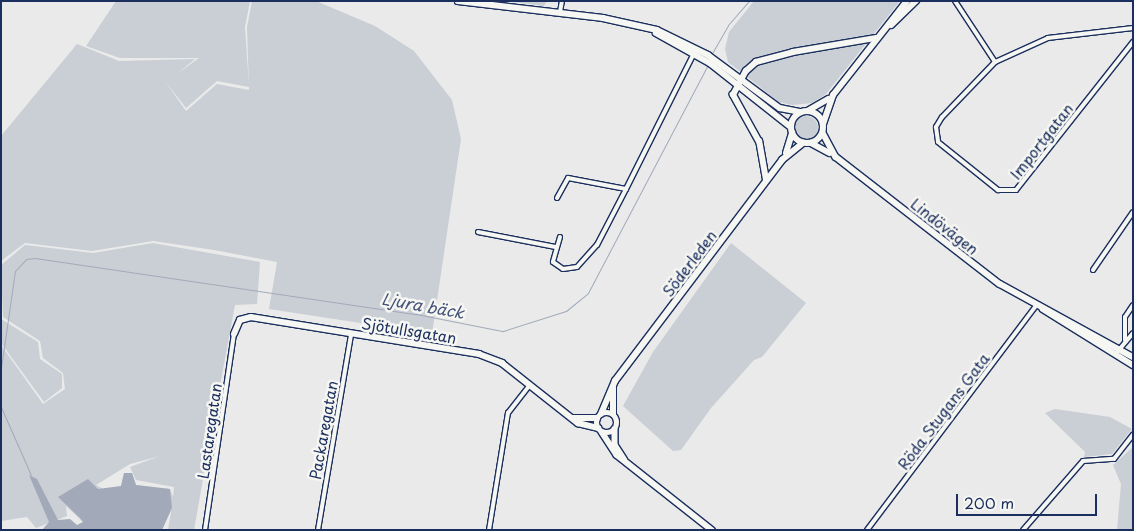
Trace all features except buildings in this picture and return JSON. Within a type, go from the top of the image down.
[{"type":"main road","points":[[458,1],[560,12],[647,29],[709,59],[780,108],[817,114],[823,124]]},
{"type":"main road","points":[[739,80],[803,143],[811,144],[823,133],[823,124],[833,95],[907,1]]},
{"type":"main road","points":[[870,47],[916,1]]},
{"type":"main road","points":[[647,29],[709,59]]},
{"type":"main road","points":[[766,182],[763,152],[734,95],[739,80],[766,59],[876,38]]},
{"type":"main road","points":[[791,130],[804,112],[833,95]]},
{"type":"main road","name":"Söderleden","points":[[782,160],[791,130]]},
{"type":"main road","name":"Lindövägen","points":[[823,133],[836,157]]},
{"type":"main road","name":"Söderleden","points":[[599,416],[615,381],[782,160],[803,143]]},
{"type":"main road","name":"Lindövägen","points":[[811,144],[836,157],[986,274],[1040,308],[1117,352],[1133,365]]},
{"type":"main road","name":"Sjötullsgatan","points":[[234,334],[245,317],[479,354],[502,363],[571,417],[600,430],[625,461],[712,530]]},
{"type":"main road","name":"Lindövägen","points":[[1117,352],[1133,357]]},
{"type":"main road","points":[[571,417],[613,414],[615,381]]},
{"type":"main road","name":"Sjötullsgatan","points":[[613,414],[616,428],[615,445],[625,461]]},
{"type":"main road","points":[[599,416],[600,430],[616,428]]},
{"type":"street","points":[[560,12],[562,1]]},
{"type":"street","points":[[955,2],[995,62]]},
{"type":"street","name":"Importgatan","points":[[1133,28],[1048,38],[995,62],[942,117],[935,134],[942,148],[998,190],[1011,192],[1133,42]]},
{"type":"street","points":[[560,237],[553,262],[563,269],[585,261],[626,189],[694,53]]},
{"type":"street","points":[[557,198],[568,178],[626,189]]},
{"type":"street","points":[[1093,270],[1133,212]]},
{"type":"street","points":[[478,232],[556,247]]},
{"type":"street","points":[[1125,340],[1125,317],[1133,305]]},
{"type":"street","name":"Röda Stugans Gata","points":[[867,530],[1040,308]]},
{"type":"street","points":[[1117,352],[1125,340],[1133,333]]},
{"type":"street","name":"Lastaregatan","points":[[205,530],[234,334]]},
{"type":"street","name":"Packaregatan","points":[[318,530],[351,334]]},
{"type":"street","points":[[489,530],[508,412],[530,385]]},
{"type":"street","points":[[1023,530],[1083,461],[1114,459],[1132,437]]},
{"type":"shaded area","points":[[116,1],[250,1],[245,27],[249,84],[247,27],[252,1],[316,1],[375,26],[414,51],[452,100],[461,139],[432,334],[269,309],[277,262],[214,250],[153,241],[92,251],[25,243],[1,261],[1,136],[77,44],[119,61],[195,59],[177,74],[199,58],[120,58],[86,46]],"holes":[[[165,81],[186,108],[217,81],[249,87],[249,90],[217,84],[186,111]]]},
{"type":"shaded area","points":[[506,1],[547,1],[544,6]]},
{"type":"shaded area","points":[[754,1],[900,1],[826,94],[812,103],[792,105],[779,102],[728,62],[725,49],[729,32]]},
{"type":"shaded area","points":[[806,116],[811,117],[817,123],[817,133],[811,139],[806,140],[801,139],[795,133],[794,128],[795,123],[801,117]]},
{"type":"shaded area","points":[[153,243],[260,262],[257,304],[235,305],[210,439],[206,441],[210,440],[194,530],[168,530],[172,506],[162,530],[83,522],[66,506],[67,516],[36,528],[27,517],[1,521],[1,345],[43,404],[65,389],[63,373],[43,358],[40,341],[3,317],[1,265],[25,245],[93,253]],"holes":[[[160,456],[130,467],[136,480],[174,487],[173,497],[170,489],[136,485],[132,473],[124,473],[121,486],[105,490],[96,485],[130,464]]]},
{"type":"shaded area","points":[[731,243],[806,303],[762,357],[754,360],[711,408],[681,450],[673,451],[623,406],[653,352]]},
{"type":"shaded area","points":[[1,319],[38,342],[40,359],[62,374],[62,388],[44,402],[1,343]]},
{"type":"shaded area","points":[[1055,409],[1110,417],[1132,429],[1112,454],[1084,457],[1085,452],[1045,413]]},
{"type":"shaded area","points":[[1133,447],[1133,530],[1117,530],[1121,484],[1113,465]]},
{"type":"water","points":[[124,473],[132,473],[136,485],[170,489],[172,508],[162,530],[42,530],[49,522],[29,475],[37,479],[58,520],[70,519],[77,525],[83,522],[58,497],[88,479],[98,489],[121,486]]},
{"type":"waterway","name":"Ljura bäck","points":[[711,55],[728,25],[749,1]]},
{"type":"waterway","name":"Ljura bäck","points":[[1,368],[15,271],[26,259],[35,258],[416,314],[503,331],[566,311],[588,293],[708,64]]},
{"type":"waterway","name":"Ljura bäck","points":[[1,407],[31,475]]}]
